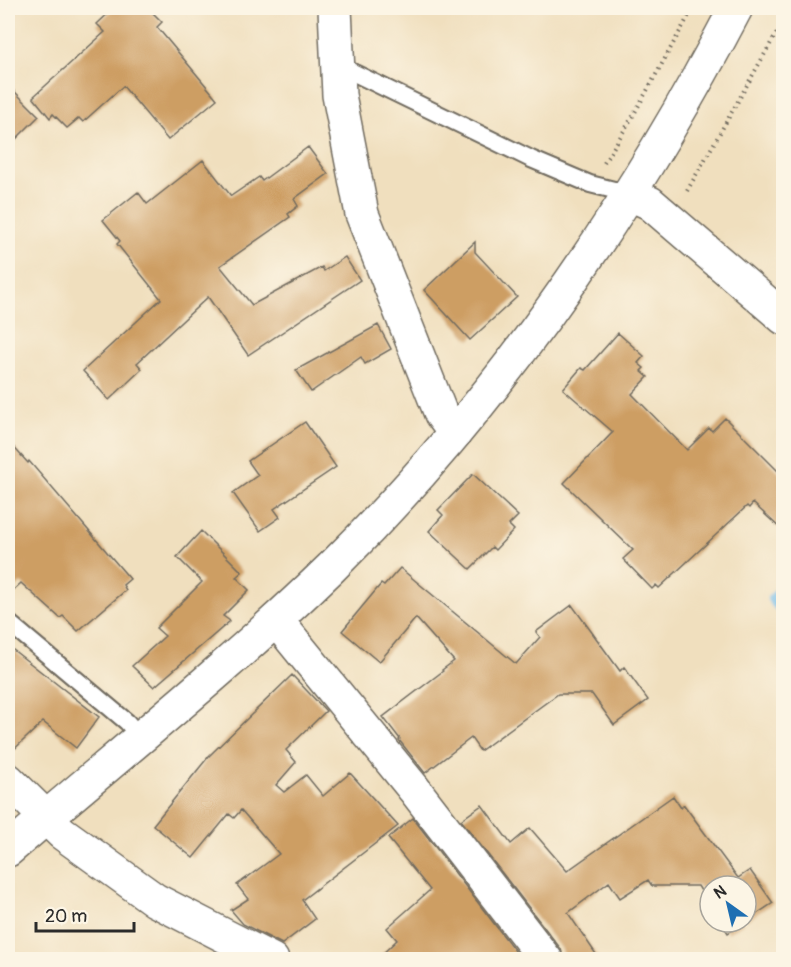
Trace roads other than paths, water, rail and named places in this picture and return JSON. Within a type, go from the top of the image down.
[{"type":"street","points":[[335,8],[339,95],[362,214],[441,414],[455,433]]},
{"type":"street","points":[[8,850],[276,620],[374,523],[455,433],[523,348],[580,270],[630,194],[736,8]]},
{"type":"street","points":[[630,194],[650,203],[783,318]]},
{"type":"street","points":[[276,620],[414,789],[546,960]]},
{"type":"street","points":[[8,780],[62,833],[155,900],[272,960]]},
{"type":"lane","points":[[338,65],[531,159],[590,184],[630,194]]},
{"type":"lane","points":[[8,622],[127,722],[141,738]]},
{"type":"waterway","points":[[784,587],[772,599],[784,613]]}]
